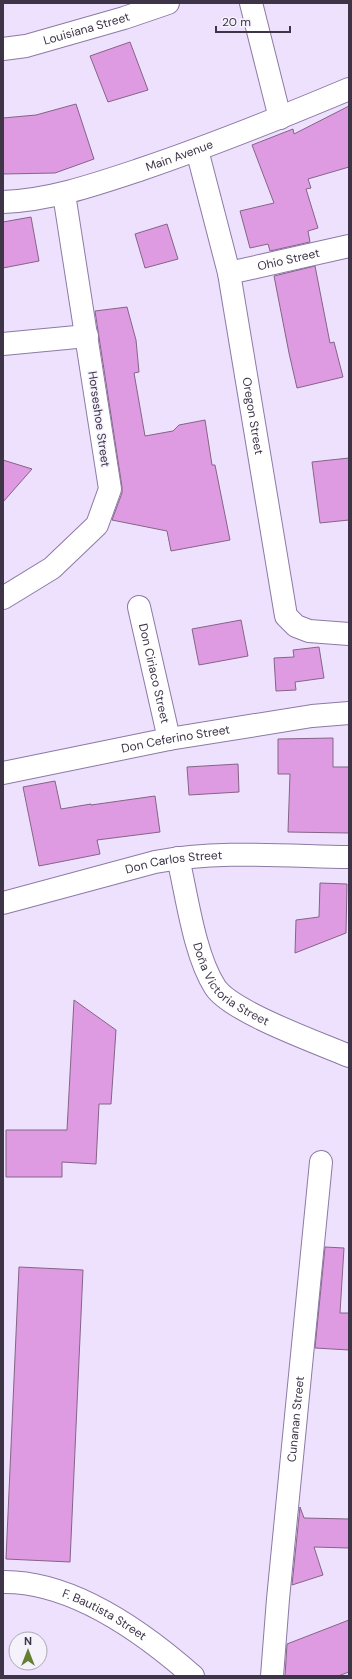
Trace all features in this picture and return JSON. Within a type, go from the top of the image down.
[{"type":"street","name":"Louisiana Street","points":[[3,49],[26,46],[124,18],[168,3]]},
{"type":"street","points":[[251,3],[280,118]]},
{"type":"street","name":"Main Avenue","points":[[3,202],[64,194],[197,150],[280,118],[349,89]]},
{"type":"street","name":"Oregon Street","points":[[197,150],[229,273],[286,616],[296,626],[309,631],[349,634]]},
{"type":"street","name":"Horseshoe Street","points":[[3,598],[52,568],[97,525],[110,489],[64,194]]},
{"type":"street","name":"Ohio Street","points":[[229,273],[349,246]]},
{"type":"street","points":[[3,344],[87,336]]},
{"type":"street","name":"Don Ciriaco Street","points":[[139,607],[169,739]]},
{"type":"street","name":"Don Ceferino Street","points":[[3,773],[169,739],[312,716],[349,713]]},
{"type":"street","name":"Don Carlos Street","points":[[3,903],[155,862],[178,858],[215,856],[349,857]]},
{"type":"street","name":"Doña Victoria Street","points":[[178,858],[198,945],[207,970],[216,988],[233,1004],[257,1017],[349,1056]]},
{"type":"street","name":"Cunanan Street","points":[[272,1676],[278,1599],[321,1162]]},
{"type":"street","name":"F. Bautista Street","points":[[3,1582],[38,1586],[70,1594],[121,1622],[160,1648],[193,1676]]},
{"type":"building","points":[[130,42],[148,90],[108,102],[90,56]]},
{"type":"building","points":[[76,104],[94,159],[55,173],[3,174],[3,118],[36,115]]},
{"type":"building","points":[[349,106],[349,167],[308,179],[311,188],[306,189],[318,228],[308,231],[310,242],[270,251],[268,244],[250,248],[240,211],[274,203],[252,145],[293,129],[294,134]]},
{"type":"building","points":[[31,217],[39,261],[3,268],[3,222]]},
{"type":"building","points":[[167,224],[178,259],[145,268],[135,234]]},
{"type":"building","points":[[315,266],[330,343],[334,342],[343,377],[297,388],[274,276]]},
{"type":"building","points":[[127,307],[136,340],[139,372],[134,373],[145,436],[173,431],[179,425],[205,420],[212,465],[215,465],[230,540],[171,551],[167,531],[112,520],[122,493],[122,487],[95,311]]},
{"type":"building","points":[[349,458],[349,520],[320,523],[312,462]]},
{"type":"building","points":[[3,460],[32,469],[3,502]]},
{"type":"building","points":[[241,620],[248,656],[199,665],[192,629]]},
{"type":"building","points":[[319,647],[324,678],[295,682],[296,690],[276,691],[274,658],[294,657],[293,650]]},
{"type":"building","points":[[333,738],[333,767],[349,767],[349,833],[288,832],[290,774],[278,774],[278,739]]},
{"type":"building","points":[[238,764],[239,792],[189,795],[187,767]]},
{"type":"building","points":[[55,781],[61,809],[155,796],[160,832],[97,840],[100,854],[39,866],[23,787]]},
{"type":"building","points":[[320,883],[347,884],[346,933],[295,953],[296,920],[319,917]]},
{"type":"building","points":[[74,1000],[116,1030],[111,1104],[99,1104],[96,1164],[62,1162],[62,1177],[6,1177],[6,1130],[67,1130]]},
{"type":"building","points":[[325,1247],[344,1248],[340,1313],[349,1313],[349,1350],[315,1348]]},
{"type":"building","points":[[19,1267],[83,1270],[70,1562],[6,1559]]},
{"type":"building","points":[[300,1507],[304,1518],[349,1519],[349,1548],[314,1547],[323,1575],[292,1585]]},
{"type":"building","points":[[349,1620],[349,1672],[338,1676],[285,1676],[287,1644]]}]
